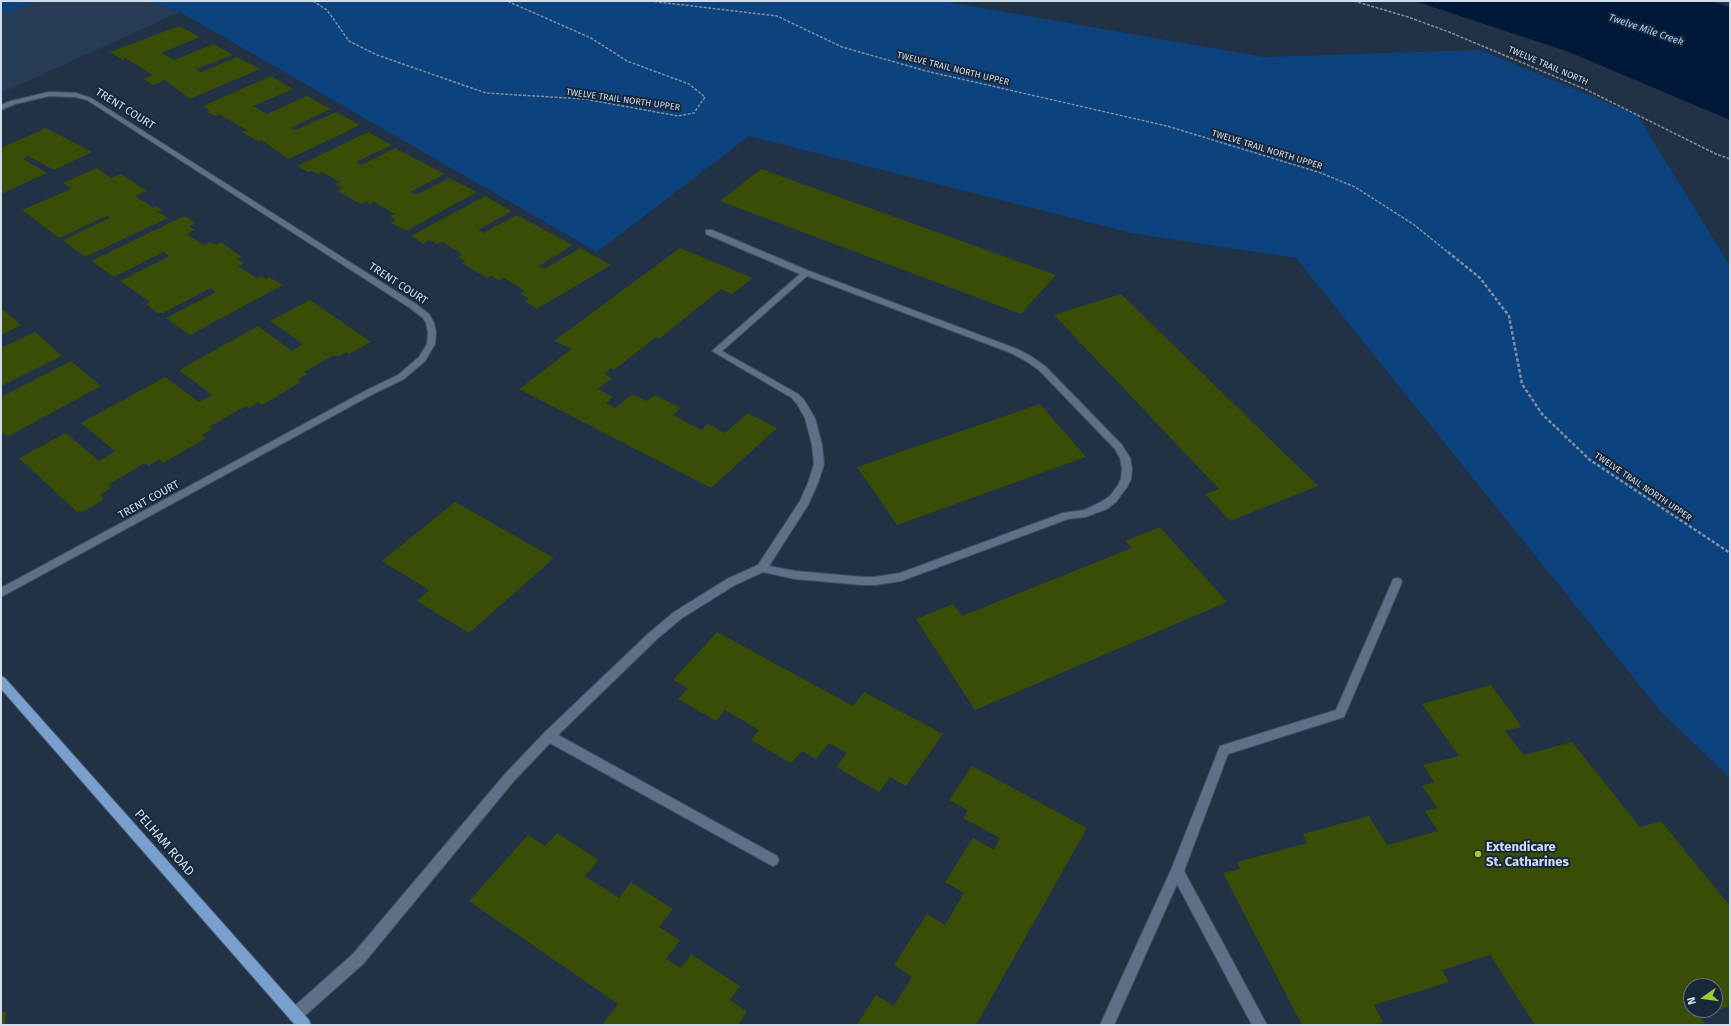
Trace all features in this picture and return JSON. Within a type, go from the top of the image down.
[{"type":"main road","name":"PELHAM ROAD","points":[[1,681],[299,1020]]},
{"type":"street","name":"TRENT COURT","points":[[1,108],[13,102],[49,94],[68,94],[89,99],[413,306],[426,316],[430,323],[432,332],[431,344],[422,358],[401,377],[370,392],[1,593]]},
{"type":"street","points":[[709,232],[806,273],[1014,351],[1029,359],[1042,368],[1119,447],[1125,458],[1127,469],[1126,479],[1113,499],[1093,510],[1067,516],[901,577],[881,581],[863,581],[795,575],[762,568]]},
{"type":"street","points":[[299,1020],[358,959],[476,819],[492,797],[550,736],[653,636],[678,615],[732,582],[762,568],[804,502],[813,483],[819,464],[817,445],[810,418],[801,402],[795,396],[716,351],[806,273]]},
{"type":"street","points":[[1107,1025],[1177,871],[1224,750],[1340,714],[1397,582]]},
{"type":"street","points":[[550,736],[773,860]]},
{"type":"street","points":[[1177,871],[1260,1025]]},
{"type":"path","name":"TWELVE TRAIL NORTH UPPER","points":[[313,1],[328,10],[348,41],[377,55],[486,93],[584,100],[678,116],[694,113],[705,97],[690,84],[627,61],[591,38],[506,1]]},
{"type":"path","name":"TWELVE TRAIL NORTH UPPER","points":[[650,1],[777,16],[842,47],[926,71],[1167,126],[1321,173],[1355,188],[1413,224],[1480,278],[1509,316],[1522,384],[1542,414],[1590,460],[1730,553]]},
{"type":"path","name":"TWELVE TRAIL NORTH","points":[[1354,1],[1408,17],[1457,35],[1587,90],[1716,154],[1730,159]]},
{"type":"shaded area","points":[[1,1],[37,1],[1,14]]},
{"type":"shaded area","points":[[37,1],[147,1],[180,12],[1,93],[1,14]]},
{"type":"shaded area","points":[[147,1],[942,1],[1264,57],[1480,50],[1637,115],[1730,266],[1730,778],[1661,712],[1296,258],[1131,233],[749,136],[597,252],[180,12]]},
{"type":"water","name":"Twelve Mile Creek","points":[[1415,1],[1710,1],[1730,7],[1730,120],[1569,52]]},
{"type":"building","points":[[179,26],[200,37],[161,53],[174,60],[214,44],[233,55],[196,69],[201,72],[237,57],[260,69],[190,99],[165,80],[154,85],[143,79],[153,75],[125,58],[123,60],[110,52]]},
{"type":"building","points":[[271,76],[293,89],[253,106],[267,114],[307,96],[331,109],[290,128],[295,130],[336,112],[360,125],[289,159],[261,140],[258,141],[242,132],[247,130],[219,114],[215,116],[207,112],[210,111],[203,106]]},
{"type":"building","points":[[46,128],[92,152],[54,170],[28,156],[23,159],[47,173],[1,194],[1,148]]},
{"type":"building","points":[[368,132],[392,145],[356,162],[361,165],[395,148],[445,174],[410,192],[416,195],[449,178],[477,192],[406,231],[391,223],[396,220],[390,216],[395,214],[374,202],[371,204],[366,202],[361,204],[337,191],[342,188],[335,184],[340,182],[322,172],[318,174],[312,171],[308,172],[297,166]]},
{"type":"building","points":[[97,168],[111,178],[121,174],[147,191],[135,196],[152,207],[156,206],[162,210],[158,212],[168,218],[85,257],[63,240],[110,218],[107,216],[59,238],[22,210],[71,189],[63,183]]},
{"type":"building","points":[[761,169],[1056,275],[1021,314],[720,201]]},
{"type":"building","points":[[485,196],[512,211],[478,230],[483,233],[517,215],[573,245],[539,266],[544,269],[580,248],[611,265],[537,309],[525,301],[529,299],[520,294],[525,291],[504,278],[499,280],[491,276],[487,278],[462,263],[466,262],[458,257],[462,254],[442,242],[436,244],[430,240],[423,244],[411,236]]},
{"type":"building","points":[[182,217],[187,217],[195,223],[189,226],[195,230],[186,234],[204,245],[211,242],[216,245],[221,242],[242,257],[237,259],[244,263],[238,266],[256,278],[261,276],[266,279],[269,277],[283,285],[190,335],[166,318],[216,292],[211,288],[163,313],[158,313],[146,304],[150,302],[120,281],[170,256],[163,252],[114,277],[91,261]]},
{"type":"building","points":[[680,248],[753,278],[732,294],[721,289],[659,339],[656,337],[614,370],[611,368],[604,374],[612,378],[598,389],[613,397],[606,403],[615,408],[633,394],[647,401],[655,395],[681,408],[673,415],[701,430],[708,424],[725,433],[748,413],[777,428],[711,488],[519,389],[572,349],[554,341]]},
{"type":"building","points":[[1121,294],[1318,486],[1230,521],[1205,494],[1219,489],[1054,315]]},
{"type":"building","points":[[310,300],[371,342],[349,354],[346,352],[338,357],[334,355],[304,372],[307,374],[298,380],[301,382],[262,405],[258,402],[249,408],[246,406],[209,427],[213,429],[202,435],[206,438],[163,463],[159,459],[149,466],[145,463],[108,485],[111,488],[101,494],[103,500],[84,511],[77,512],[19,458],[66,433],[99,461],[115,451],[81,423],[165,377],[199,402],[212,395],[180,371],[181,369],[258,326],[292,351],[303,344],[270,321]]},
{"type":"building","points":[[3,310],[21,325],[1,335],[1,311]]},
{"type":"building","points":[[35,332],[62,356],[1,386],[1,348]]},
{"type":"building","points":[[71,361],[101,386],[7,437],[1,432],[1,397]]},
{"type":"building","points":[[1040,404],[1086,457],[897,525],[857,467]]},
{"type":"building","points":[[455,502],[554,558],[469,633],[417,601],[429,590],[382,561]]},
{"type":"building","points":[[1160,527],[1227,602],[975,710],[916,619],[953,604],[962,616],[1132,548],[1125,541]]},
{"type":"building","points":[[717,632],[853,706],[864,692],[943,734],[906,786],[890,777],[879,792],[836,767],[847,753],[829,743],[816,759],[802,751],[791,763],[751,740],[759,730],[725,710],[716,721],[678,699],[688,688],[673,680]]},
{"type":"building","name":"Extendicare St. Catharines","points":[[1491,685],[1522,727],[1505,731],[1524,755],[1572,742],[1640,827],[1661,821],[1730,906],[1730,1006],[1723,1009],[1723,978],[1683,978],[1683,1018],[1701,1018],[1706,1025],[1535,1025],[1490,955],[1442,970],[1449,982],[1374,1005],[1383,1022],[1374,1025],[1302,1025],[1223,873],[1240,869],[1237,862],[1307,843],[1303,834],[1369,816],[1387,845],[1438,831],[1425,811],[1437,808],[1422,786],[1434,782],[1423,765],[1459,756],[1422,704]]},
{"type":"building","points":[[972,766],[1087,828],[976,1025],[857,1025],[876,995],[894,1006],[912,977],[894,965],[927,914],[945,925],[964,893],[945,882],[973,838],[994,850],[1000,838],[963,818],[968,810],[949,800]]},
{"type":"building","points":[[557,833],[599,860],[585,876],[619,898],[631,882],[673,909],[659,927],[680,940],[666,959],[681,968],[691,954],[740,986],[730,1000],[747,1012],[738,1025],[602,1025],[618,1004],[469,901],[528,835],[545,846]]},
{"type":"building","points":[[6,1011],[5,1025],[1,1025],[1,1013]]},
{"type":"place","name":"Extendicare St. Catharines","points":[[1478,854]]}]
